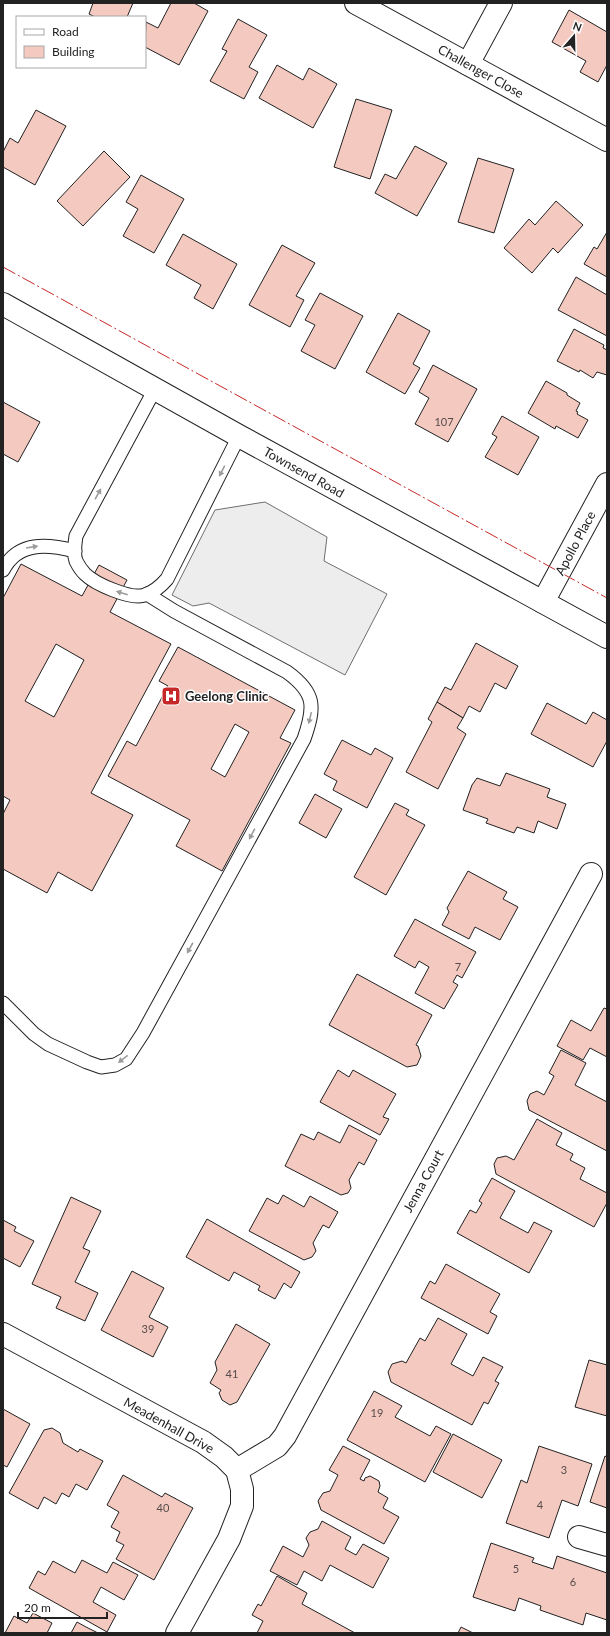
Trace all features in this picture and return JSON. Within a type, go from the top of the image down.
[{"type":"street","name":"Challenger Close","points":[[356,3],[607,140]]},
{"type":"street","points":[[468,64],[501,3]]},
{"type":"street","name":"Townsend Road","points":[[3,304],[239,436],[607,637]]},
{"type":"street","name":"Apollo Place","points":[[543,602],[607,484]]},
{"type":"street","name":"Jenna Court","points":[[237,1470],[277,1446],[285,1436],[591,874]]},
{"type":"street","name":"Meadenhall Drive","points":[[3,1334],[203,1442],[224,1457],[237,1470]]},
{"type":"street","points":[[177,1633],[229,1539],[237,1520],[242,1506],[242,1490],[237,1470]]},
{"type":"street","points":[[579,1537],[607,1545]]},
{"type":"lane","points":[[155,389],[76,536],[74,551],[76,560],[85,574],[103,586],[131,595],[144,596],[159,588],[167,579],[239,436]]},
{"type":"lane","points":[[3,570],[12,556],[24,549],[38,546],[58,547],[74,551]]},
{"type":"lane","points":[[3,1003],[34,1034],[48,1044],[87,1062],[101,1067],[115,1065],[126,1059],[143,1033],[304,739],[310,721],[312,708],[308,694],[301,682],[287,672],[174,611],[147,594]]},
{"type":"shaded area","points":[[265,502],[327,537],[324,561],[387,594],[345,675],[209,603],[193,606],[172,595],[215,510]]},
{"type":"building","points":[[93,3],[133,3],[127,16],[93,16],[89,14]]},
{"type":"building","points":[[171,3],[194,3],[208,11],[179,65],[146,48],[146,22],[158,28]]},
{"type":"building","points":[[569,10],[607,32],[607,65],[598,82],[580,72],[586,61],[552,42]]},
{"type":"building","points":[[238,19],[267,35],[249,67],[258,72],[244,99],[210,81],[227,51],[222,49]]},
{"type":"building","points":[[277,65],[303,80],[309,68],[337,84],[313,128],[259,98]]},
{"type":"building","points":[[356,99],[392,110],[370,179],[334,167]]},
{"type":"building","points":[[36,110],[66,126],[35,185],[3,167],[3,152],[10,138],[18,143]]},
{"type":"building","points":[[415,146],[447,163],[417,216],[375,193],[385,174],[396,179]]},
{"type":"building","points":[[104,151],[130,177],[83,226],[57,201]]},
{"type":"building","points":[[478,158],[514,169],[494,233],[458,222]]},
{"type":"building","points":[[141,175],[184,199],[154,253],[123,236],[138,209],[126,202]]},
{"type":"building","points":[[556,201],[583,225],[558,253],[553,248],[532,273],[504,248],[529,219],[535,225]]},
{"type":"building","points":[[607,232],[607,277],[584,264],[594,247],[597,249]]},
{"type":"building","points":[[183,234],[237,264],[213,309],[194,298],[201,285],[166,265]]},
{"type":"building","points":[[282,245],[315,263],[296,296],[304,300],[290,327],[249,305]]},
{"type":"building","points":[[576,277],[607,295],[607,336],[558,310]]},
{"type":"building","points":[[320,293],[363,316],[335,369],[301,351],[315,325],[305,320]]},
{"type":"building","points":[[398,313],[430,331],[413,364],[420,368],[405,394],[366,372]]},
{"type":"building","points":[[574,329],[604,345],[603,348],[607,350],[607,375],[597,372],[593,378],[580,370],[579,372],[557,361]]},
{"type":"building","points":[[433,365],[477,389],[448,442],[415,424],[429,398],[419,392]]},
{"type":"building","points":[[546,381],[567,393],[567,395],[580,403],[576,411],[578,412],[577,414],[588,420],[578,438],[556,426],[555,429],[528,413]]},
{"type":"building","points":[[3,402],[40,422],[18,462],[3,454]]},
{"type":"building","points":[[502,416],[539,437],[518,475],[485,457],[497,437],[492,434]]},
{"type":"building","points":[[21,564],[82,596],[99,565],[127,580],[110,612],[171,644],[91,793],[133,815],[92,891],[58,872],[47,893],[3,869],[3,814],[10,800],[3,796],[3,598]],"holes":[[[56,644],[84,660],[54,717],[25,701]]]},
{"type":"building","points":[[476,643],[518,666],[506,689],[495,683],[480,712],[469,706],[463,718],[437,702],[445,687],[451,690]]},
{"type":"building","points":[[178,647],[295,710],[280,738],[291,743],[222,871],[176,846],[190,820],[108,776],[127,741],[136,746],[168,686],[159,681]],"holes":[[[235,724],[249,732],[225,777],[211,769]]]},
{"type":"building","points":[[437,702],[463,718],[457,728],[466,734],[438,789],[406,772],[432,722],[428,719]]},
{"type":"building","points":[[547,703],[586,724],[593,712],[607,720],[607,741],[593,767],[531,734]]},
{"type":"building","points":[[342,740],[371,755],[375,748],[393,758],[367,808],[333,790],[337,781],[324,774]]},
{"type":"building","points":[[506,773],[550,789],[547,797],[566,804],[557,829],[538,821],[534,833],[517,827],[514,833],[486,823],[488,819],[463,810],[472,785],[477,778],[500,786]]},
{"type":"building","points":[[315,794],[342,809],[326,838],[299,823]]},
{"type":"building","points":[[395,803],[409,810],[406,815],[425,825],[386,895],[354,877]]},
{"type":"building","points":[[468,871],[507,892],[503,899],[518,907],[500,940],[475,927],[469,939],[442,925],[449,912],[447,908]]},
{"type":"building","points":[[415,919],[476,952],[462,978],[457,975],[453,982],[458,985],[444,1009],[415,993],[429,967],[419,961],[415,968],[394,956]]},
{"type":"building","points":[[357,974],[432,1015],[416,1045],[418,1046],[421,1056],[417,1065],[407,1067],[329,1025]]},
{"type":"building","points":[[604,1008],[607,1009],[607,1057],[590,1048],[583,1060],[557,1046],[571,1020],[591,1031]]},
{"type":"building","points":[[561,1050],[586,1063],[575,1085],[607,1102],[607,1151],[529,1110],[527,1101],[530,1094],[537,1091],[544,1095],[554,1076],[549,1073]]},
{"type":"building","points":[[338,1070],[349,1077],[353,1070],[396,1094],[383,1117],[389,1119],[380,1135],[320,1102]]},
{"type":"building","points":[[537,1119],[562,1133],[556,1145],[573,1154],[570,1160],[585,1168],[580,1179],[607,1193],[607,1203],[594,1227],[496,1174],[494,1164],[497,1158],[506,1156],[514,1160]]},
{"type":"building","points":[[349,1125],[377,1140],[364,1165],[359,1162],[349,1180],[351,1188],[348,1193],[341,1195],[285,1166],[301,1134],[314,1140],[318,1132],[340,1143]]},
{"type":"building","points":[[492,1178],[515,1191],[500,1218],[528,1233],[534,1222],[552,1231],[529,1273],[457,1233],[470,1210],[476,1213],[482,1203],[479,1201]]},
{"type":"building","points":[[283,1195],[304,1207],[310,1196],[338,1212],[329,1228],[323,1225],[313,1243],[316,1251],[312,1257],[304,1260],[249,1231],[267,1198],[278,1204]]},
{"type":"building","points":[[71,1197],[101,1211],[83,1248],[90,1251],[75,1282],[98,1293],[85,1321],[56,1308],[61,1297],[32,1284]]},
{"type":"building","points":[[207,1219],[300,1272],[291,1288],[284,1283],[275,1299],[258,1290],[260,1286],[234,1272],[229,1281],[186,1257]]},
{"type":"building","points":[[3,1220],[16,1227],[14,1231],[34,1241],[20,1267],[3,1258]]},
{"type":"building","points":[[446,1264],[500,1294],[490,1312],[497,1316],[488,1334],[421,1298],[430,1281],[435,1284]]},
{"type":"building","points":[[132,1271],[164,1288],[149,1317],[168,1327],[153,1357],[101,1330]]},
{"type":"building","points":[[438,1318],[467,1334],[451,1364],[473,1376],[483,1357],[503,1367],[495,1381],[499,1383],[488,1404],[484,1402],[472,1425],[391,1382],[388,1372],[392,1364],[402,1361],[406,1363],[420,1338],[425,1341]]},
{"type":"building","points":[[236,1324],[270,1344],[237,1402],[230,1405],[222,1400],[219,1393],[221,1390],[210,1383],[217,1370],[215,1362]]},
{"type":"building","points":[[589,1360],[607,1365],[607,1416],[575,1407]]},
{"type":"building","points":[[374,1391],[402,1406],[395,1417],[430,1436],[436,1426],[451,1434],[425,1482],[347,1440]]},
{"type":"building","points":[[3,1409],[30,1424],[7,1467],[3,1465]]},
{"type":"building","points":[[52,1428],[60,1433],[63,1443],[78,1452],[80,1449],[103,1461],[87,1490],[76,1484],[69,1497],[62,1493],[56,1504],[44,1497],[38,1509],[9,1493],[44,1430]]},
{"type":"building","points":[[453,1434],[502,1460],[482,1498],[433,1472]]},
{"type":"building","points":[[343,1446],[370,1460],[360,1479],[364,1481],[365,1478],[370,1476],[379,1481],[380,1486],[378,1492],[388,1498],[383,1508],[399,1517],[384,1544],[321,1510],[318,1501],[323,1493],[330,1491],[338,1475],[329,1470]]},
{"type":"building","points":[[539,1446],[592,1464],[578,1506],[562,1500],[549,1538],[506,1523],[521,1480],[527,1483]]},
{"type":"building","points":[[605,1456],[607,1457],[607,1508],[590,1502]]},
{"type":"building","points":[[123,1475],[162,1497],[165,1493],[193,1508],[154,1580],[116,1559],[124,1545],[116,1541],[120,1532],[111,1527],[119,1512],[107,1505]]},
{"type":"building","points":[[322,1521],[351,1537],[345,1549],[356,1555],[363,1544],[389,1558],[373,1588],[330,1565],[322,1581],[304,1571],[297,1585],[270,1571],[283,1546],[303,1557],[309,1545],[306,1538],[310,1532],[318,1529]]},
{"type":"building","points":[[491,1543],[534,1558],[532,1562],[553,1569],[557,1556],[607,1573],[607,1620],[586,1613],[583,1625],[540,1610],[541,1606],[519,1598],[515,1611],[473,1597]]},
{"type":"building","points":[[82,1560],[107,1573],[113,1562],[138,1575],[124,1600],[101,1587],[93,1602],[116,1615],[107,1632],[29,1588],[38,1571],[45,1575],[53,1561],[75,1573]]},
{"type":"building","points":[[277,1576],[307,1593],[302,1604],[355,1633],[257,1633],[263,1621],[252,1615],[258,1604],[261,1606]]},
{"type":"building","points":[[33,1613],[52,1623],[47,1633],[5,1633],[14,1616],[27,1623]]},
{"type":"building","points":[[77,1622],[86,1627],[98,1633],[71,1633]]},
{"type":"building","points":[[461,1627],[473,1633],[458,1633]]},
{"type":"power","points":[[3,267],[607,598]]},
{"type":"place","name":"Geelong Clinic","points":[[171,696]]}]
